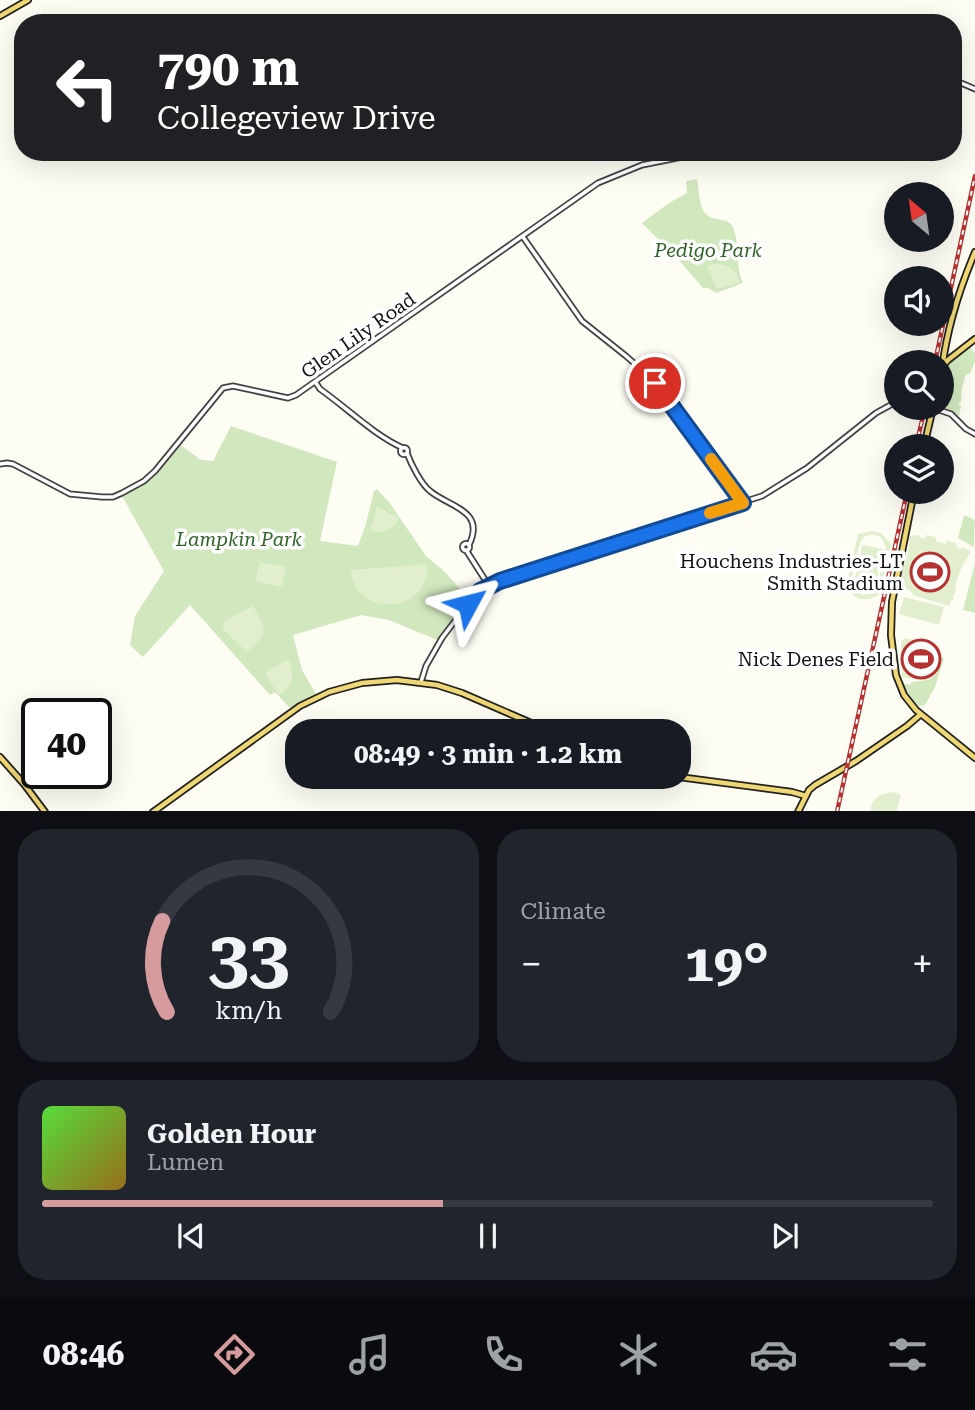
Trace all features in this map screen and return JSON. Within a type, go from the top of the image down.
[{"type":"main road","points":[[0,16],[28,0]]},
{"type":"main road","points":[[943,350],[951,318],[975,252]]},
{"type":"main road","points":[[954,355],[975,339]]},
{"type":"main road","points":[[911,504],[893,590],[891,630],[897,679],[904,696],[921,714],[975,758]]},
{"type":"main road","points":[[153,811],[286,715],[322,695],[348,686],[397,680],[421,682],[462,692],[523,719]]},
{"type":"main road","points":[[797,811],[808,794],[921,714]]},
{"type":"main road","points":[[0,757],[45,811]]},
{"type":"main road","points":[[691,778],[808,794]]},
{"type":"street","name":"Glen Lily Road","points":[[0,464],[13,464],[73,494],[113,497],[138,484],[155,471],[223,388],[232,386],[288,398],[296,395],[589,189],[642,165],[662,161]]},
{"type":"street","points":[[522,236],[582,321],[652,379],[743,503]]},
{"type":"street","points":[[316,382],[320,389],[397,445],[405,453],[426,488],[467,514],[474,530],[467,547],[489,586]]},
{"type":"street","points":[[421,682],[427,663],[449,627],[474,596],[489,586],[768,493],[816,462],[884,409]]},
{"type":"street","points":[[954,417],[966,429],[975,433]]},
{"type":"green space","name":"Pedigo Park","points":[[697,179],[704,212],[733,227],[743,283],[716,293],[703,288],[642,223],[687,193],[686,181]]},
{"type":"green space","points":[[695,242],[715,248],[699,267],[678,255],[684,247]]},
{"type":"green space","points":[[716,264],[731,268],[740,282],[716,288],[707,266]]},
{"type":"green space","points":[[969,346],[975,353],[975,361],[970,374],[966,374],[962,388],[959,416],[954,413],[954,358]]},
{"type":"green space","name":"Lampkin Park","points":[[231,426],[337,462],[320,541],[358,546],[374,491],[377,489],[426,556],[445,572],[469,599],[437,640],[389,620],[361,615],[293,635],[302,670],[316,694],[292,707],[275,692],[270,695],[190,605],[143,657],[130,645],[135,616],[164,571],[122,496],[153,477],[179,444],[201,460],[213,461]]},
{"type":"green space","points":[[377,507],[399,518],[391,528],[379,532],[370,531]]},
{"type":"green space","points":[[964,515],[975,520],[974,547],[958,538]]},
{"type":"green space","points":[[871,531],[881,533],[891,544],[879,595],[869,599],[857,598],[846,588],[858,534]],"holes":[[[872,534],[881,537],[886,547],[877,588],[872,593],[863,595],[854,590],[851,581],[860,543],[864,537]]]},
{"type":"green space","name":"Houchens Industries-LT Smith Stadium","points":[[920,535],[920,538],[925,538],[926,535],[936,537],[936,541],[946,544],[947,540],[971,552],[960,572],[954,600],[951,600],[949,606],[912,595],[913,593],[899,583],[908,553],[909,536]]},
{"type":"green space","points":[[862,545],[883,549],[876,584],[855,580]]},
{"type":"green space","points":[[260,562],[286,567],[282,587],[255,581]]},
{"type":"green space","points":[[975,563],[975,613],[963,610]]},
{"type":"green space","points":[[427,564],[425,581],[417,593],[406,601],[392,604],[377,603],[365,597],[355,586],[351,570]]},
{"type":"green space","points":[[904,597],[944,607],[939,625],[899,614]]},
{"type":"green space","points":[[253,606],[264,631],[247,652],[223,629],[224,621]]},
{"type":"green space","name":"Nick Denes Field","points":[[905,638],[938,645],[940,662],[932,673],[919,678],[902,677],[901,641]]},
{"type":"green space","points":[[942,658],[935,687],[925,705],[919,706],[902,683],[911,685],[911,682],[932,678],[938,671]]},
{"type":"green space","points":[[288,659],[292,679],[279,695],[266,675]]},
{"type":"green space","points":[[893,792],[901,795],[898,811],[870,811],[877,797]]},
{"type":"railway","points":[[938,350],[975,176]]},
{"type":"railway","points":[[919,434],[922,420]]},
{"type":"railway","points":[[837,811],[904,504]]},
{"type":"slow traffic","points":[[710,513],[743,503],[711,459]]},
{"type":"place","name":"Houchens Industries-LT Smith Stadium","points":[[930,572]]},
{"type":"place","name":"Nick Denes Field","points":[[921,659]]},
{"type":"route","points":[[468,604],[480,591],[500,581],[743,503],[655,383]]}]
